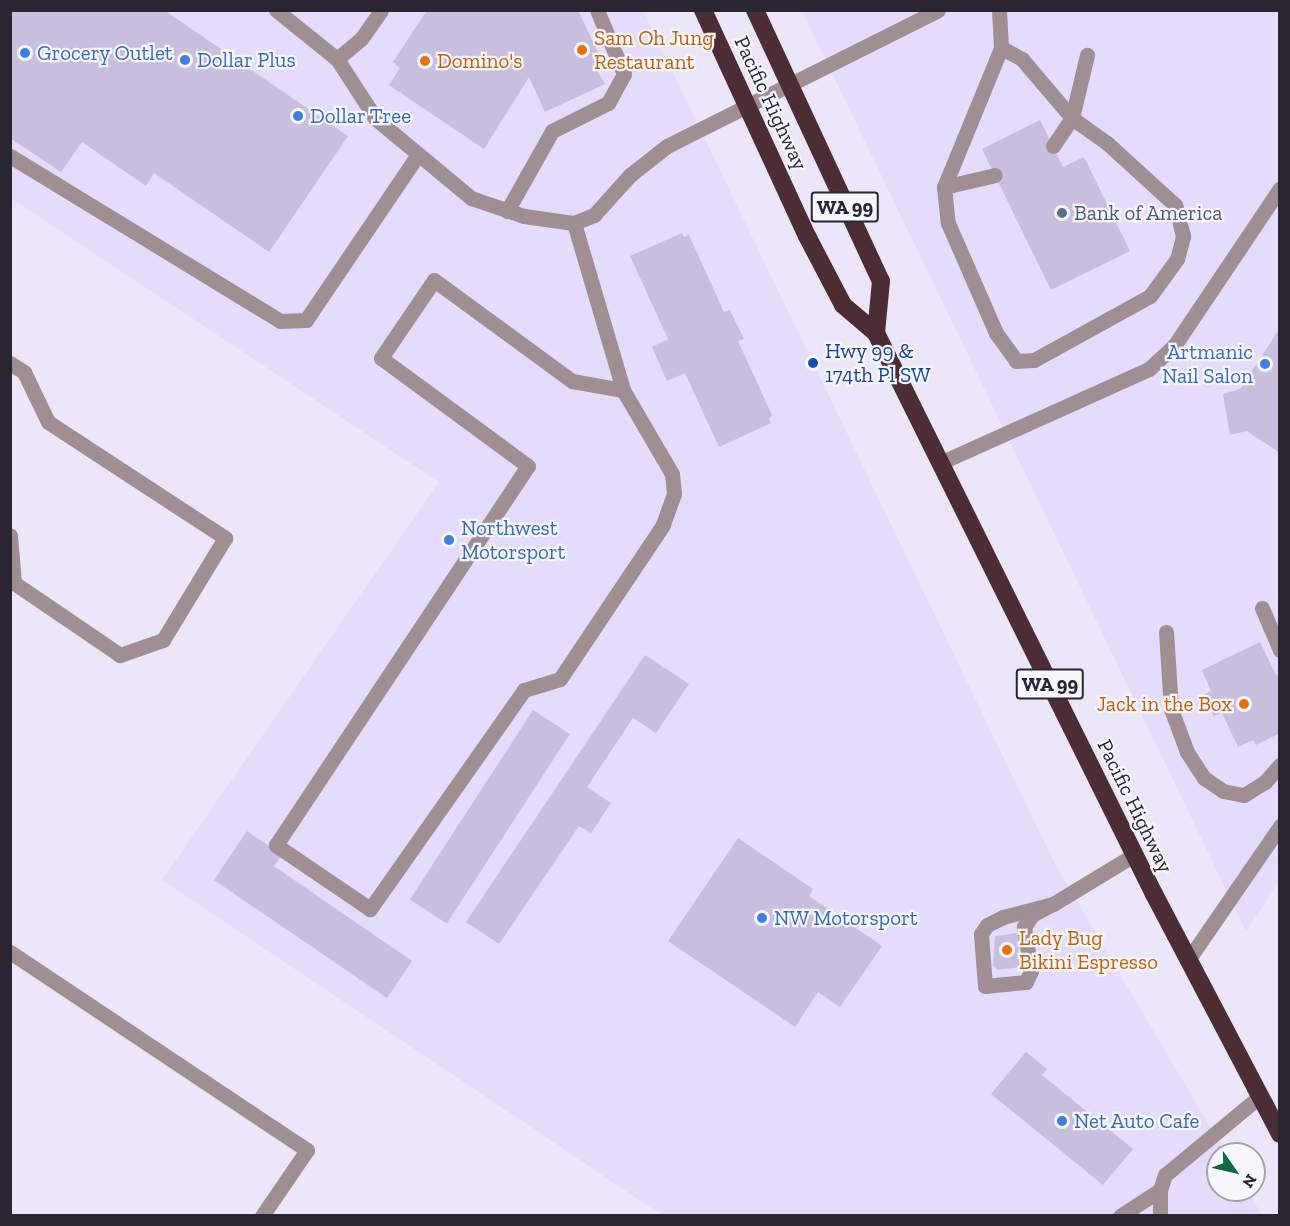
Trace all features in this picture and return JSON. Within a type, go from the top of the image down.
[{"type":"highway","name":"Pacific Highway","points":[[703,10],[843,305],[876,333],[942,462],[1134,855],[1280,1134]]},
{"type":"highway","name":"Pacific Highway","points":[[755,10],[881,281],[876,333]]},
{"type":"street","points":[[276,10],[337,59],[376,119],[417,156],[471,198],[507,211],[574,223],[594,215],[630,175],[667,146],[938,10]]},
{"type":"street","points":[[337,59],[361,39],[381,10]]},
{"type":"street","points":[[507,211],[552,131],[608,103],[624,74],[597,10]]},
{"type":"street","points":[[999,10],[1001,48],[944,187],[948,223],[996,333],[1016,361],[1034,360],[1150,296],[1176,259],[1184,236],[1175,206],[1107,143],[1072,118],[1022,59],[1001,48]]},
{"type":"street","points":[[1053,146],[1072,118],[1087,55]]},
{"type":"street","points":[[10,156],[280,321],[306,320],[417,156]]},
{"type":"street","points":[[944,187],[995,175]]},
{"type":"street","points":[[942,462],[1149,369],[1174,346],[1280,188]]},
{"type":"street","points":[[574,223],[623,390],[672,474],[674,494],[663,525],[560,679],[524,690],[370,909],[276,845],[528,466],[381,358],[434,280],[572,381],[623,390]]},
{"type":"street","points":[[10,363],[24,372],[48,422],[225,538],[163,640],[120,655],[14,583],[10,535]]},
{"type":"street","points":[[1262,608],[1280,650]]},
{"type":"street","points":[[1166,632],[1171,709],[1187,752],[1204,778],[1223,792],[1244,795],[1265,782],[1280,765]]},
{"type":"street","points":[[1188,960],[1280,826]]},
{"type":"street","points":[[1053,904],[1003,917],[987,925],[981,934],[986,986],[1026,982],[1031,972],[1024,927],[1032,915],[1053,904],[1134,855]]},
{"type":"street","points":[[10,952],[307,1150],[262,1215]]},
{"type":"street","points":[[1160,1215],[1160,1190],[1165,1175],[1260,1096]]},
{"type":"street","points":[[1120,1215],[1160,1190]]},
{"type":"shaded area","points":[[10,11],[643,11],[1056,866],[1219,1142],[1206,1142],[1206,1202],[1254,1202],[1262,1215],[662,1215],[162,880],[439,482],[11,198]]},
{"type":"shaded area","points":[[802,11],[1279,11],[1280,881],[1246,931]]},
{"type":"building","points":[[10,10],[164,10],[348,136],[269,252],[154,173],[146,186],[82,142],[61,172],[10,138]]},
{"type":"building","points":[[427,10],[578,10],[604,65],[596,69],[605,84],[545,112],[529,77],[484,149],[389,85],[400,68],[393,62]]},
{"type":"building","name":"Bank of America","points":[[1040,120],[1063,167],[1084,157],[1130,251],[1051,290],[982,149]]},
{"type":"building","points":[[682,233],[684,237],[689,235],[724,312],[730,310],[744,339],[738,341],[772,415],[769,419],[771,423],[719,447],[685,373],[667,381],[652,347],[668,339],[630,256]]},
{"type":"building","points":[[1280,328],[1280,453],[1247,431],[1230,435],[1223,394],[1240,389]]},
{"type":"building","name":"Jack in the Box","points":[[1260,642],[1276,675],[1280,674],[1280,733],[1256,745],[1253,740],[1238,747],[1222,713],[1214,716],[1203,695],[1211,691],[1202,670]]},
{"type":"building","points":[[645,655],[689,684],[656,733],[633,718],[587,787],[611,803],[591,833],[579,826],[499,944],[466,922]]},
{"type":"building","points":[[533,710],[570,734],[447,924],[410,900]]},
{"type":"building","points":[[247,831],[282,855],[274,866],[412,961],[387,998],[214,880]]},
{"type":"building","name":"NW Motorsport","points":[[738,838],[813,889],[809,896],[882,946],[840,1007],[818,992],[795,1027],[668,941]]},
{"type":"building","name":"Lady Bug Bikini Espresso","points":[[1017,933],[1021,935],[1022,948],[1018,949],[1020,967],[998,970],[993,966],[995,936]]},
{"type":"building","name":"Net Auto Cafe","points":[[1026,1052],[1047,1069],[1042,1075],[1133,1149],[1103,1185],[991,1094]]},
{"type":"place","name":"Sam Oh Jung Restaurant","points":[[582,50]]},
{"type":"place","name":"Grocery Outlet","points":[[25,53]]},
{"type":"place","name":"Dollar Plus","points":[[185,60]]},
{"type":"place","name":"Domino's","points":[[425,61]]},
{"type":"place","name":"Dollar Tree","points":[[298,116]]},
{"type":"place","name":"Bank of America","points":[[1062,213]]},
{"type":"place","name":"Hwy 99 & 174th Pl SW","points":[[813,363]]},
{"type":"place","name":"Artmanic Nail Salon","points":[[1265,364]]},
{"type":"place","name":"Northwest Motorsport","points":[[449,540]]},
{"type":"place","name":"Jack in the Box","points":[[1244,704]]},
{"type":"place","name":"NW Motorsport","points":[[762,918]]},
{"type":"place","name":"Lady Bug Bikini Espresso","points":[[1007,950]]},
{"type":"place","name":"Net Auto Cafe","points":[[1062,1121]]}]
